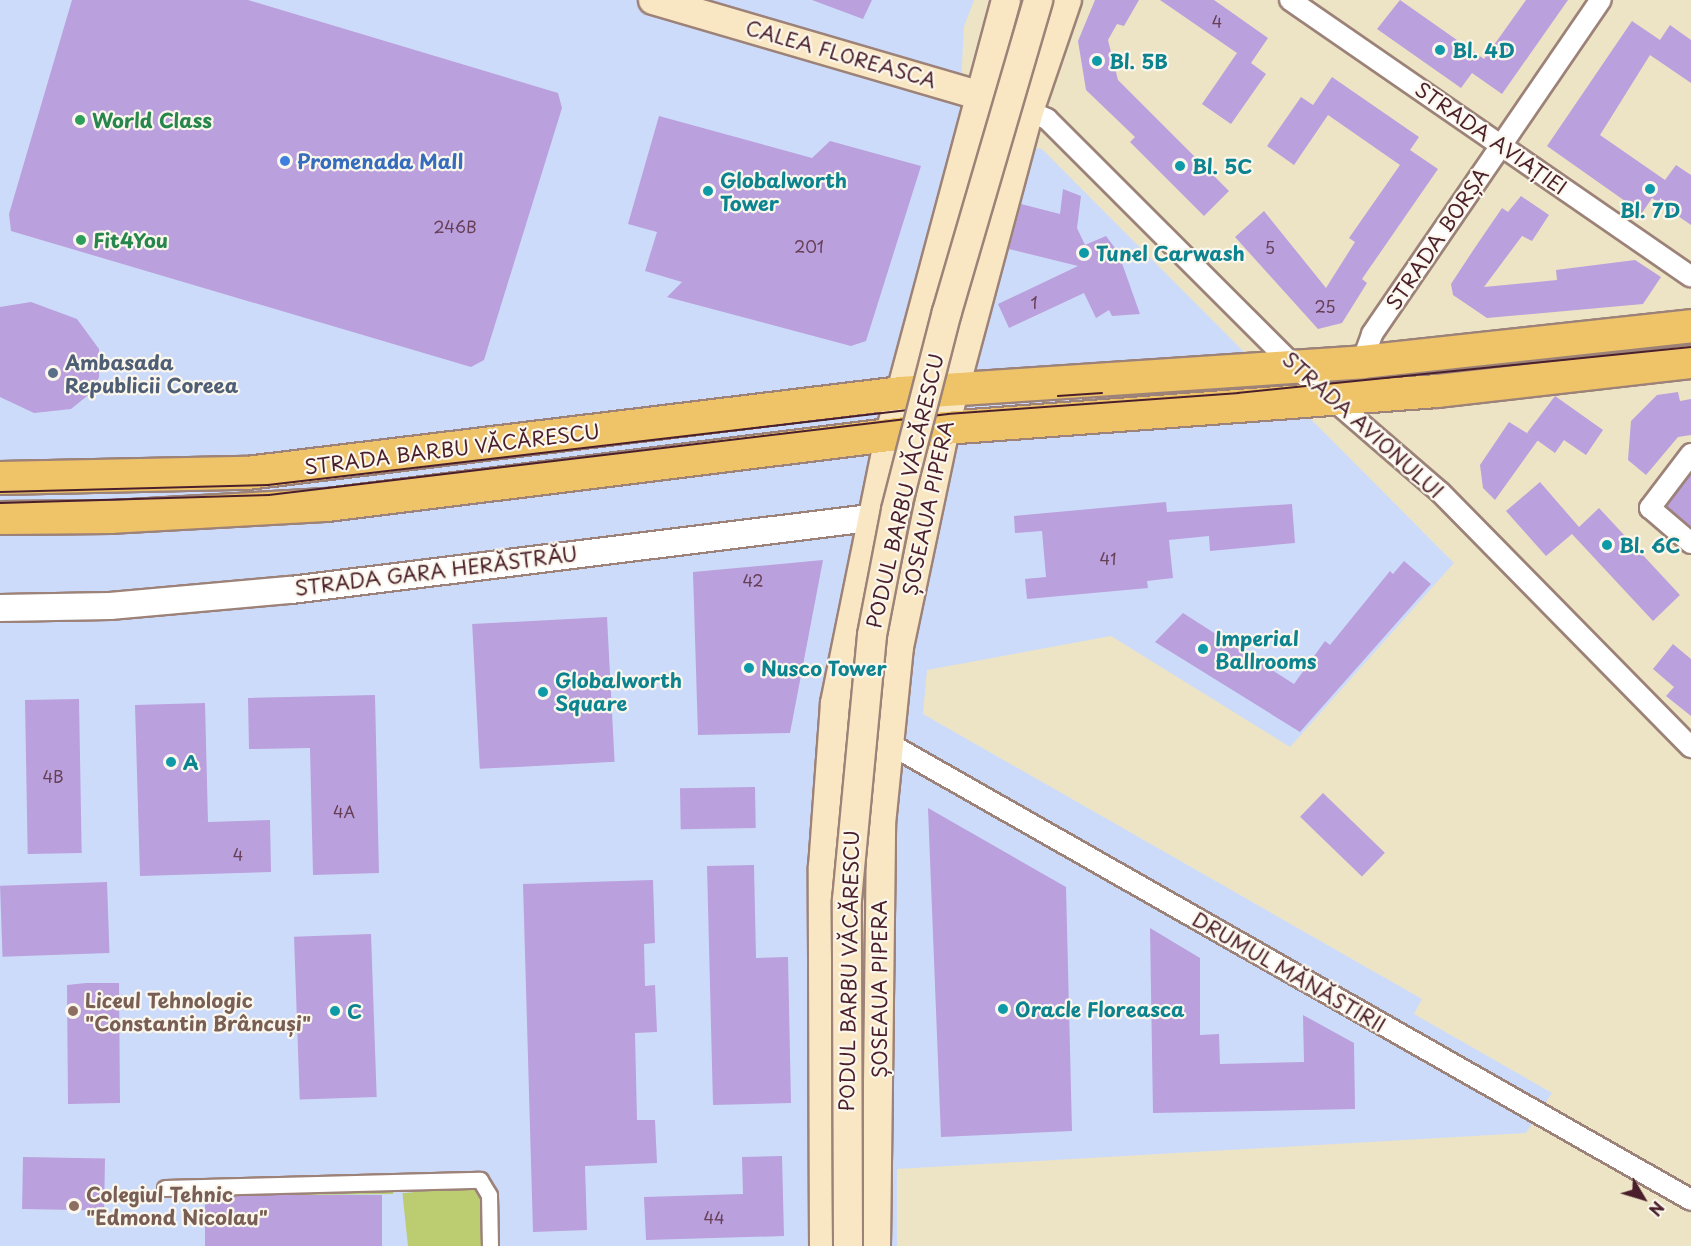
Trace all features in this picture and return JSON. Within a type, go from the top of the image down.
[{"type":"main road","name":"CALEA FLOREASCA","points":[[653,0],[1029,111]]},
{"type":"main road","points":[[824,1246],[823,878],[830,751],[870,518],[890,433],[1006,0]]},
{"type":"main road","name":"PODUL BARBU VĂCĂRESCU","points":[[848,1246],[847,900],[872,635],[896,510],[944,323],[1038,0]]},
{"type":"main road","name":"ȘOSEAUA PIPERA","points":[[876,1246],[876,966],[888,742],[918,541],[945,428],[1029,111],[1067,0]]},
{"type":"main road","name":"STRADA BARBU VĂCĂRESCU","points":[[0,478],[247,473],[901,393],[1362,362],[1691,326]]},
{"type":"main road","name":"STRADA BARBU VĂCĂRESCU","points":[[0,518],[111,518],[327,505],[890,433],[1334,399],[1691,362]]},
{"type":"street","name":"STRADA AVIAȚIEI","points":[[1290,0],[1691,277]]},
{"type":"street","name":"STRADA BORȘA","points":[[1362,362],[1372,334],[1600,0]]},
{"type":"street","name":"STRADA AVIONULUI","points":[[1029,111],[1054,126],[1295,367],[1440,492],[1691,747]]},
{"type":"street","points":[[1691,454],[1650,508],[1691,543]]},
{"type":"street","name":"STRADA GARA HERĂSTRĂU","points":[[0,608],[110,606],[291,590],[870,518]]},
{"type":"street","name":"DRUMUL MĂNĂSTIRII","points":[[888,742],[1691,1200]]},
{"type":"street","points":[[165,1188],[480,1179],[489,1195],[490,1246]]},
{"type":"shaded area","points":[[0,0],[974,0],[964,27],[958,137],[1042,149],[1454,563],[1290,747],[1111,636],[927,670],[923,714],[1422,999],[1414,1014],[1552,1093],[1526,1133],[897,1169],[897,1246],[0,1246]]},
{"type":"green space","points":[[393,1185],[393,1194],[205,1196],[206,1191]]},
{"type":"green space","points":[[481,1185],[487,1246],[408,1246],[402,1193]]},
{"type":"building","name":"Promenada Mall","points":[[72,0],[248,0],[558,93],[562,108],[484,360],[471,367],[11,231],[9,214]]},
{"type":"building","points":[[812,0],[872,0],[863,19]]},
{"type":"building","points":[[1095,0],[1139,0],[1124,26],[1117,24],[1108,40],[1118,80],[1229,191],[1204,216],[1130,142],[1135,137],[1086,90],[1078,41]]},
{"type":"building","points":[[1160,0],[1214,0],[1268,38],[1251,63],[1266,74],[1231,124],[1202,104],[1237,53]]},
{"type":"building","name":"Bl. 4D","points":[[1400,0],[1484,59],[1526,0],[1568,0],[1502,94],[1472,73],[1461,88],[1377,29]]},
{"type":"building","points":[[1632,21],[1660,40],[1670,25],[1691,40],[1691,83],[1650,55],[1600,135],[1665,180],[1676,165],[1691,175],[1691,225],[1652,198],[1642,213],[1547,146]]},
{"type":"building","points":[[1332,77],[1419,137],[1410,150],[1438,169],[1362,279],[1367,283],[1342,323],[1318,329],[1235,237],[1264,211],[1326,288],[1355,242],[1349,238],[1400,165],[1328,115],[1294,165],[1267,146],[1301,97],[1313,105]]},
{"type":"building","points":[[659,116],[812,158],[830,141],[921,166],[866,341],[851,346],[667,297],[682,282],[645,271],[657,232],[628,224]]},
{"type":"building","points":[[1063,189],[1081,196],[1077,228],[1085,245],[1106,236],[1118,252],[1140,314],[1112,316],[1109,310],[1096,318],[1084,293],[1009,328],[998,304],[1078,266],[1009,249],[1021,204],[1060,214]]},
{"type":"building","points":[[1521,196],[1549,215],[1532,241],[1522,236],[1484,287],[1557,280],[1556,270],[1635,260],[1661,277],[1643,304],[1487,318],[1453,295],[1451,284],[1502,208],[1508,212]]},
{"type":"building","points":[[31,302],[77,319],[99,349],[99,377],[92,392],[71,409],[34,413],[0,397],[0,307]]},
{"type":"building","points":[[1678,392],[1680,401],[1691,399],[1691,435],[1678,437],[1646,475],[1628,460],[1631,421],[1657,395]]},
{"type":"building","points":[[1555,396],[1603,430],[1586,455],[1564,440],[1555,453],[1527,433]]},
{"type":"building","points":[[1509,422],[1538,440],[1495,500],[1483,488],[1480,465]]},
{"type":"building","points":[[1691,474],[1691,527],[1666,506]]},
{"type":"building","name":"Bl. 6C","points":[[1540,482],[1579,527],[1599,508],[1680,595],[1653,621],[1572,534],[1546,556],[1506,511]]},
{"type":"building","points":[[1166,502],[1167,512],[1292,504],[1295,543],[1210,551],[1209,536],[1169,540],[1173,578],[1147,581],[1148,588],[1027,599],[1025,579],[1046,577],[1042,531],[1015,533],[1014,516]]},
{"type":"building","name":"Nusco Tower","points":[[823,560],[790,733],[698,735],[693,572]]},
{"type":"building","name":"Imperial Ballrooms","points":[[1404,561],[1431,584],[1300,732],[1155,642],[1183,613],[1294,684],[1325,641],[1330,645],[1390,571],[1393,574]]},
{"type":"building","name":"Globalworth Square","points":[[607,617],[615,762],[480,769],[472,624]]},
{"type":"building","points":[[1673,644],[1691,659],[1691,716],[1666,696],[1674,687],[1653,669]]},
{"type":"building","points":[[375,695],[379,873],[313,875],[310,748],[249,749],[248,698]]},
{"type":"building","points":[[79,699],[82,853],[28,854],[25,700]]},
{"type":"building","name":"A","points":[[205,703],[208,822],[270,820],[271,872],[140,876],[135,705]]},
{"type":"building","points":[[755,787],[756,828],[681,829],[680,788]]},
{"type":"building","points":[[1323,793],[1385,853],[1362,876],[1300,817]]},
{"type":"building","name":"Oracle Floreasca","points":[[928,808],[1066,887],[1072,1131],[941,1137]]},
{"type":"building","points":[[754,865],[756,958],[788,957],[791,1103],[713,1105],[707,866]]},
{"type":"building","points":[[653,880],[655,943],[644,944],[645,986],[655,985],[657,1032],[635,1033],[637,1120],[655,1120],[657,1163],[585,1166],[587,1230],[533,1232],[523,884]]},
{"type":"building","points":[[107,882],[109,953],[3,957],[0,886]]},
{"type":"building","points":[[1150,928],[1200,958],[1200,1035],[1219,1034],[1220,1064],[1304,1062],[1303,1015],[1354,1043],[1355,1109],[1153,1113]]},
{"type":"building","name":"C","points":[[371,934],[377,1097],[300,1100],[294,937]]},
{"type":"building","points":[[119,983],[120,1103],[68,1104],[67,985]]},
{"type":"building","points":[[782,1156],[784,1236],[646,1240],[644,1197],[743,1194],[742,1157]]},
{"type":"building","points":[[23,1157],[105,1158],[104,1210],[22,1209]]},
{"type":"building","points":[[205,1195],[382,1195],[382,1246],[205,1246]]},
{"type":"tram line","points":[[0,503],[269,495],[948,414],[1238,393],[1691,347]]},
{"type":"tram line","points":[[1058,396],[1102,393]]},
{"type":"tram line","points":[[0,492],[268,485],[908,410]]},
{"type":"place","name":"Bl. 4D","points":[[1440,50]]},
{"type":"place","name":"Bl. 5B","points":[[1097,61]]},
{"type":"place","name":"World Class","points":[[80,120]]},
{"type":"place","name":"Promenada Mall","points":[[285,161]]},
{"type":"place","name":"Bl. 5C","points":[[1180,166]]},
{"type":"place","name":"Bl. 7D","points":[[1650,189]]},
{"type":"place","name":"Globalworth Tower","points":[[708,191]]},
{"type":"place","name":"Fit4You","points":[[81,240]]},
{"type":"place","name":"Tunel Carwash","points":[[1084,253]]},
{"type":"place","name":"Ambasada Republicii Coreea","points":[[53,373]]},
{"type":"place","name":"Bl. 6C","points":[[1607,545]]},
{"type":"place","name":"Imperial Ballrooms","points":[[1203,649]]},
{"type":"place","name":"Nusco Tower","points":[[749,668]]},
{"type":"place","name":"Globalworth Square","points":[[543,692]]},
{"type":"place","name":"A","points":[[171,762]]},
{"type":"place","name":"Oracle Floreasca","points":[[1003,1009]]},
{"type":"place","name":"Liceul Tehnologic \"Constantin Brâncuși\"","points":[[73,1011]]},
{"type":"place","name":"C","points":[[335,1011]]},
{"type":"place","name":"Colegiul Tehnic \"Edmond Nicolau\"","points":[[74,1206]]}]
